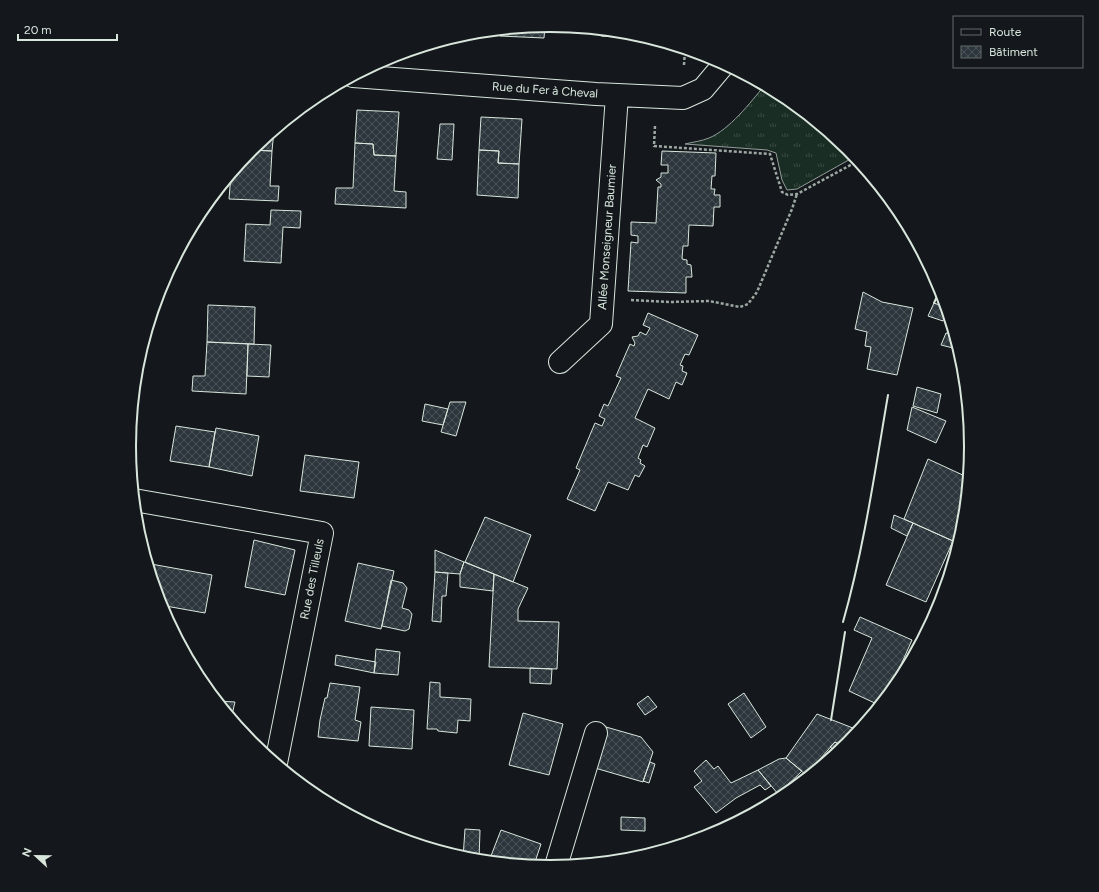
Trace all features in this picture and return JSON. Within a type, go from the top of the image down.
[{"type":"street","name":"Rue du Fer à Cheval","points":[[363,77],[617,95],[683,98],[703,89],[720,69]]},
{"type":"street","name":"Allée Monseigneur Baumier","points":[[560,362],[601,324],[617,95]]},
{"type":"street","name":"Rue des Tilleuls","points":[[139,501],[322,533],[277,757]]},
{"type":"street","points":[[558,860],[596,733]]},
{"type":"path","points":[[655,97],[654,146],[770,154],[782,192],[788,195],[797,194],[852,164]]},
{"type":"path","points":[[603,299],[670,302],[709,301],[740,307],[748,304],[757,292],[797,194]]},
{"type":"green space","points":[[761,90],[780,102],[802,118],[849,160],[797,189],[787,190],[782,180],[776,153],[767,150],[685,144],[700,141],[717,134],[732,122]]},
{"type":"building","points":[[544,32],[544,38],[500,36],[522,33]]},
{"type":"building","points":[[357,110],[399,112],[396,156],[374,155],[373,144],[355,143]]},
{"type":"building","points":[[481,117],[522,119],[519,164],[498,163],[499,151],[479,150]]},
{"type":"building","points":[[440,124],[454,124],[452,160],[437,159]]},
{"type":"building","points":[[273,138],[272,151],[260,150]]},
{"type":"building","points":[[355,143],[373,144],[374,155],[396,156],[394,191],[406,192],[406,208],[335,204],[336,188],[353,188]]},
{"type":"building","points":[[260,150],[272,151],[270,186],[279,186],[278,201],[229,199],[230,182],[238,173]]},
{"type":"building","points":[[479,150],[499,151],[498,163],[519,164],[518,198],[477,195]]},
{"type":"building","points":[[662,151],[716,153],[715,176],[712,176],[711,189],[715,189],[714,195],[720,195],[720,207],[714,207],[713,226],[689,225],[688,246],[683,246],[682,259],[687,260],[687,264],[691,265],[692,277],[686,277],[686,293],[628,291],[631,242],[638,243],[638,236],[631,235],[631,222],[656,223],[658,187],[661,187],[661,184],[656,180],[661,177],[661,173],[668,173],[668,165],[661,165]]},
{"type":"building","points":[[271,210],[301,211],[300,228],[283,227],[281,263],[244,261],[246,224],[270,225]]},
{"type":"building","points":[[863,292],[882,302],[913,308],[897,375],[867,369],[871,347],[865,346],[867,332],[855,329]]},
{"type":"building","points":[[934,303],[939,305],[944,319],[943,321],[928,316]]},
{"type":"building","points":[[208,305],[255,307],[254,344],[207,342]]},
{"type":"building","points":[[648,313],[698,335],[689,355],[685,354],[680,365],[683,366],[682,371],[687,373],[682,385],[676,382],[669,399],[648,389],[635,418],[655,428],[647,447],[643,445],[638,458],[641,460],[640,463],[645,466],[639,477],[635,475],[628,490],[608,482],[595,511],[567,499],[580,470],[576,468],[595,423],[602,426],[605,419],[599,416],[604,404],[608,406],[621,378],[616,376],[630,344],[634,346],[635,343],[632,337],[638,336],[640,332],[646,335],[650,328],[643,325]]},
{"type":"building","points":[[946,333],[947,333],[951,348],[941,345]]},
{"type":"building","points":[[207,342],[248,344],[246,394],[192,391],[193,376],[205,376]]},
{"type":"building","points":[[248,344],[271,345],[269,377],[247,376]]},
{"type":"building","points":[[917,387],[941,394],[937,413],[913,406]]},
{"type":"building","points":[[450,402],[466,402],[456,436],[441,432]]},
{"type":"building","points":[[425,404],[448,409],[443,425],[422,421]]},
{"type":"building","points":[[912,407],[946,421],[936,443],[907,430]]},
{"type":"building","points":[[176,426],[215,432],[209,467],[170,461]]},
{"type":"building","points":[[216,428],[259,436],[252,476],[209,467]]},
{"type":"building","points":[[305,455],[359,462],[354,498],[300,491]]},
{"type":"building","points":[[928,459],[963,475],[956,527],[952,541],[904,519]]},
{"type":"building","points":[[894,515],[913,523],[907,536],[891,528]]},
{"type":"building","points":[[485,517],[531,535],[513,582],[465,562]]},
{"type":"building","points":[[913,523],[952,541],[926,602],[886,585]]},
{"type":"building","points":[[254,540],[295,550],[285,595],[245,587]]},
{"type":"building","points":[[435,550],[464,562],[460,574],[435,572]]},
{"type":"building","points":[[464,562],[494,574],[493,591],[460,587],[460,574]]},
{"type":"building","points":[[358,563],[394,571],[381,629],[345,621]]},
{"type":"building","points":[[153,564],[212,575],[205,613],[168,606],[157,579]]},
{"type":"building","points":[[435,572],[448,573],[446,596],[442,596],[441,622],[432,621]]},
{"type":"building","points":[[494,574],[528,588],[518,609],[518,621],[559,622],[557,669],[489,667]]},
{"type":"building","points":[[391,580],[403,583],[407,588],[402,608],[409,610],[412,614],[409,629],[405,631],[382,626]]},
{"type":"building","points":[[860,617],[912,640],[901,664],[874,703],[849,691],[872,638],[854,630]]},
{"type":"building","points":[[376,649],[400,652],[398,675],[374,673]]},
{"type":"building","points":[[336,655],[376,662],[374,673],[335,665]]},
{"type":"building","points":[[530,668],[552,669],[551,684],[530,683]]},
{"type":"building","points":[[430,682],[440,683],[440,697],[471,699],[470,721],[458,720],[457,733],[438,731],[437,729],[427,729]]},
{"type":"building","points":[[330,683],[360,687],[355,720],[361,722],[358,741],[318,737],[320,720]]},
{"type":"building","points":[[744,693],[766,727],[751,738],[728,704]]},
{"type":"building","points":[[648,696],[657,707],[645,715],[637,704]]},
{"type":"building","points":[[224,701],[235,702],[233,712]]},
{"type":"building","points":[[371,707],[414,710],[412,749],[369,746]]},
{"type":"building","points":[[523,713],[563,724],[549,775],[509,765]]},
{"type":"building","points":[[817,714],[853,728],[837,743],[835,742],[821,758],[803,773],[786,758]]},
{"type":"building","points":[[606,727],[641,737],[653,752],[643,782],[595,768]]},
{"type":"building","points":[[835,742],[837,743],[832,748],[830,747]]},
{"type":"building","points":[[786,758],[802,771],[789,783],[776,792],[758,770],[779,759]]},
{"type":"building","points":[[706,760],[714,769],[718,766],[731,783],[758,770],[771,786],[765,790],[760,785],[736,798],[716,813],[694,787],[702,781],[694,771]]},
{"type":"building","points":[[650,762],[655,764],[649,783],[643,781]]},
{"type":"building","points":[[621,817],[645,818],[645,831],[621,830]]},
{"type":"building","points":[[465,829],[480,830],[479,854],[463,851]]},
{"type":"building","points":[[501,830],[541,844],[536,859],[491,855]]},
{"type":"wall","points":[[934,303],[936,298]]},
{"type":"wall","points":[[843,622],[863,538],[888,395]]},
{"type":"wall","points":[[831,720],[845,632]]}]
